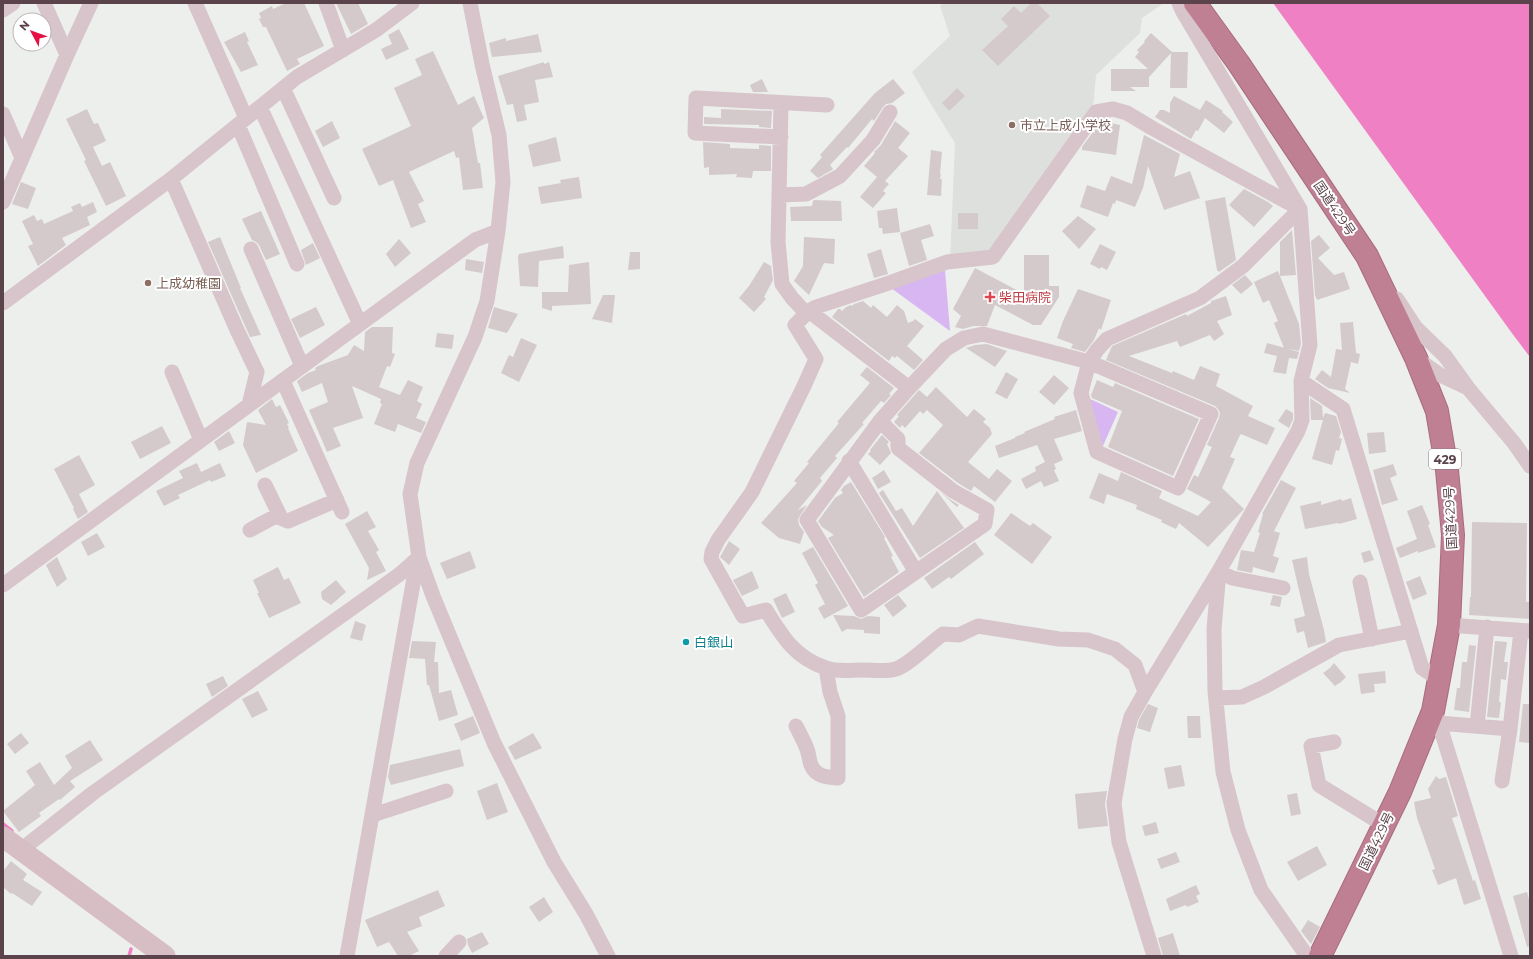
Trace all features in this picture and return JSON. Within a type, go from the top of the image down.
[{"type":"highway","name":"国道429号","points":[[1195,3],[1239,64],[1367,256],[1416,358],[1437,412],[1447,470],[1453,535],[1449,625],[1440,680],[1436,717],[1320,956]]},
{"type":"street","points":[[3,10],[13,3]]},
{"type":"street","points":[[44,3],[66,55]]},
{"type":"street","points":[[3,202],[66,55],[91,3]]},
{"type":"street","points":[[195,3],[298,264]]},
{"type":"street","points":[[326,3],[343,50]]},
{"type":"street","points":[[3,303],[171,179],[297,77],[376,30],[412,3]]},
{"type":"street","points":[[470,3],[482,64],[499,135],[503,182],[498,230],[487,301],[475,337],[417,463],[410,494],[419,557],[433,596],[494,743],[554,862],[586,914],[608,956]]},
{"type":"street","points":[[1154,956],[1119,842],[1114,803],[1124,739],[1131,717],[1145,692],[1219,571],[1298,431],[1302,420],[1301,380],[1310,345],[1300,209],[1179,3]]},
{"type":"street","points":[[283,88],[334,198]]},
{"type":"street","points":[[781,137],[695,133],[696,98],[782,104],[827,105]]},
{"type":"street","points":[[782,104],[778,242],[782,284],[804,311],[809,311],[909,388]]},
{"type":"street","points":[[260,107],[360,324]]},
{"type":"street","points":[[1145,692],[1135,665],[1115,649],[1088,640],[1059,639],[978,626],[959,635],[942,634],[915,656],[897,668],[888,670],[851,670],[826,668],[800,656],[784,639],[766,610],[743,616],[711,559],[712,552],[718,540],[752,492],[816,359],[795,325],[809,311],[849,295],[889,283],[947,262],[993,257],[1096,112],[1113,109],[1127,113],[1300,209]]},
{"type":"street","points":[[779,194],[806,194],[840,176],[873,140],[890,112]]},
{"type":"street","points":[[3,114],[22,158]]},
{"type":"street","points":[[171,179],[257,372],[249,405]]},
{"type":"street","points":[[880,421],[898,439],[898,448],[953,491],[988,510],[985,524],[861,610],[807,520],[880,421],[946,349],[964,338],[983,334],[1089,362],[1211,414],[1178,488],[1097,452],[1081,394],[1089,362],[1107,339],[1200,298],[1243,266],[1300,209]]},
{"type":"street","points":[[3,585],[475,240],[498,230]]},
{"type":"street","points":[[251,249],[302,366]]},
{"type":"street","points":[[1367,256],[1416,328],[1445,356],[1468,388],[1514,443],[1530,466]]},
{"type":"street","points":[[1416,358],[1440,375],[1468,388]]},
{"type":"street","points":[[172,372],[201,440]]},
{"type":"street","points":[[1301,380],[1343,409],[1422,668],[1440,680]]},
{"type":"street","points":[[250,530],[276,516],[288,521],[339,506],[283,381]]},
{"type":"street","points":[[849,462],[916,572]]},
{"type":"street","points":[[265,485],[281,518]]},
{"type":"street","points":[[348,956],[414,578],[419,557]]},
{"type":"street","points":[[26,846],[93,794],[400,574],[419,557]]},
{"type":"street","points":[[1219,571],[1232,578],[1283,588]]},
{"type":"street","points":[[1219,571],[1214,628],[1216,698],[1223,772],[1238,830],[1261,890],[1307,956]]},
{"type":"street","points":[[1360,582],[1372,639]]},
{"type":"street","points":[[1449,625],[1525,631],[1502,781]]},
{"type":"street","points":[[1477,726],[1487,627]]},
{"type":"street","points":[[1216,698],[1242,697],[1264,687],[1339,645],[1411,632]]},
{"type":"street","points":[[796,726],[813,769],[817,773],[826,777],[838,778],[838,716],[830,692],[826,668]]},
{"type":"street","points":[[1510,729],[1477,726],[1436,717],[1511,956]]},
{"type":"street","points":[[1334,742],[1311,746],[1319,785],[1384,825]]},
{"type":"street","points":[[373,815],[446,791]]},
{"type":"street","points":[[3,837],[26,846],[165,956]]},
{"type":"street","points":[[446,956],[459,942]]},
{"type":"shaded area","name":"市立上成小学校","points":[[943,3],[1164,3],[1142,18],[1140,33],[1096,75],[1093,108],[987,255],[950,261],[955,143],[912,72],[950,36],[940,6]]},
{"type":"shaded area","points":[[1273,3],[1530,3],[1530,357],[1514,336]]},
{"type":"shaded area","points":[[945,270],[950,331],[891,288]]},
{"type":"shaded area","points":[[1088,398],[1118,412],[1102,448]]},
{"type":"building","points":[[286,3],[304,3],[324,46],[297,59],[300,64],[287,71],[266,27],[263,27],[259,19],[261,18],[259,13],[272,6],[273,9]]},
{"type":"building","points":[[336,3],[358,3],[368,24],[351,34]]},
{"type":"building","points":[[1031,3],[1037,3],[1050,16],[998,66],[982,50],[1008,26],[1001,19],[1014,6],[1021,13]]},
{"type":"building","points":[[399,29],[409,49],[386,60],[381,49],[392,44],[388,35]]},
{"type":"building","points":[[245,32],[249,41],[247,42],[258,65],[241,72],[224,42]]},
{"type":"building","points":[[1151,33],[1172,52],[1188,52],[1187,88],[1170,88],[1171,53],[1149,77],[1149,87],[1130,87],[1136,91],[1111,91],[1111,69],[1148,69],[1135,57],[1139,52],[1137,50]]},
{"type":"building","points":[[538,34],[542,52],[492,57],[489,43],[506,38],[506,41]]},
{"type":"building","points":[[433,51],[458,105],[474,96],[484,118],[472,128],[478,163],[480,163],[483,188],[463,190],[459,157],[456,158],[454,151],[409,172],[424,201],[418,204],[426,222],[411,228],[393,180],[379,186],[362,149],[411,126],[394,88],[422,75],[415,59]]},
{"type":"building","points":[[544,62],[544,64],[549,62],[553,77],[535,80],[539,102],[524,105],[527,120],[517,122],[513,104],[507,105],[498,76]]},
{"type":"building","points":[[762,79],[768,92],[753,92],[750,85]]},
{"type":"building","points":[[893,79],[905,93],[892,103],[886,104],[874,121],[872,119],[848,148],[847,147],[830,165],[833,169],[818,178],[810,171],[822,157],[820,155],[875,93]]},
{"type":"building","points":[[957,88],[965,96],[949,111],[942,103]]},
{"type":"building","points":[[1174,96],[1200,110],[1206,100],[1223,111],[1222,112],[1233,122],[1224,133],[1205,118],[1198,131],[1196,130],[1191,139],[1155,117],[1160,110],[1170,113],[1170,103]]},
{"type":"building","points":[[87,109],[94,124],[98,123],[106,141],[93,147],[102,166],[110,162],[126,196],[106,206],[66,119]]},
{"type":"building","points":[[721,109],[772,111],[771,128],[759,127],[759,125],[704,124],[704,117],[721,118]]},
{"type":"building","points":[[332,121],[340,138],[323,147],[315,131]]},
{"type":"building","points":[[895,121],[910,133],[898,148],[908,156],[885,181],[889,184],[883,191],[886,193],[873,208],[860,197],[877,177],[864,166],[881,145]]},
{"type":"building","points":[[1101,121],[1120,125],[1116,155],[1082,150],[1082,147],[1093,132],[1095,133],[1095,128]]},
{"type":"building","points":[[1144,135],[1180,154],[1174,177],[1190,171],[1200,198],[1164,210],[1148,166],[1143,188],[1135,207],[1116,200],[1115,204],[1113,203],[1108,217],[1080,207],[1087,185],[1105,191],[1111,176],[1132,184]]},
{"type":"building","points":[[556,137],[561,161],[533,167],[528,145]]},
{"type":"building","points":[[703,142],[730,144],[730,148],[759,149],[759,145],[771,146],[771,171],[753,171],[752,178],[736,177],[737,174],[709,175],[709,167],[704,168]]},
{"type":"building","points":[[931,150],[942,152],[940,174],[940,179],[942,179],[941,196],[927,195]]},
{"type":"building","points":[[579,177],[582,198],[541,204],[538,187],[561,183],[560,180]]},
{"type":"building","points":[[21,182],[36,188],[28,209],[12,204]]},
{"type":"building","points":[[1244,189],[1273,206],[1254,227],[1229,205]]},
{"type":"building","points":[[1225,197],[1236,260],[1219,272],[1217,270],[1205,201]]},
{"type":"building","points":[[814,200],[841,201],[842,221],[791,221],[790,207],[812,206]]},
{"type":"building","points":[[93,202],[97,212],[87,217],[90,225],[62,238],[66,245],[38,266],[28,246],[33,244],[22,221],[34,215],[37,221],[42,219],[44,224],[73,211],[71,207],[80,203],[82,207]]},
{"type":"building","points":[[897,208],[900,232],[883,234],[882,228],[879,228],[877,211]]},
{"type":"building","points":[[261,211],[280,254],[266,260],[259,245],[252,240],[242,219]]},
{"type":"building","points":[[958,213],[978,213],[978,229],[958,229]]},
{"type":"building","points":[[1078,216],[1096,229],[1079,249],[1062,231]]},
{"type":"building","points":[[930,224],[934,236],[921,240],[927,260],[909,266],[900,233]]},
{"type":"building","points":[[1292,230],[1296,275],[1280,276],[1280,242]]},
{"type":"building","points":[[1319,235],[1330,248],[1318,258],[1334,275],[1344,272],[1350,289],[1317,300],[1315,295],[1311,241]]},
{"type":"building","points":[[220,237],[240,288],[261,335],[250,337],[208,242]]},
{"type":"building","points":[[804,237],[835,239],[834,264],[824,263],[809,295],[794,281],[803,266]]},
{"type":"building","points":[[399,239],[411,253],[395,267],[386,254]]},
{"type":"building","points":[[313,243],[320,258],[306,265],[301,250]]},
{"type":"building","points":[[1100,244],[1116,252],[1107,270],[1101,267],[1100,269],[1090,264]]},
{"type":"building","points":[[563,246],[564,258],[539,261],[538,287],[520,286],[519,254]]},
{"type":"building","points":[[881,249],[888,274],[874,278],[867,254]]},
{"type":"building","points":[[630,252],[640,252],[640,269],[628,270]]},
{"type":"building","points":[[1024,255],[1049,255],[1049,286],[1059,286],[1059,297],[1041,325],[1033,325],[995,305],[987,326],[973,326],[963,329],[955,327],[961,316],[953,309],[975,268],[1024,294]]},
{"type":"building","points":[[466,259],[484,262],[482,273],[465,270]]},
{"type":"building","points":[[589,262],[591,304],[552,306],[552,311],[542,308],[542,292],[568,292],[569,265]]},
{"type":"building","points":[[764,262],[771,266],[773,280],[764,297],[766,299],[754,312],[739,298],[749,286]]},
{"type":"building","points":[[1278,271],[1299,324],[1301,344],[1299,351],[1284,348],[1274,323],[1278,321],[1269,300],[1263,303],[1254,282]]},
{"type":"building","points":[[1245,275],[1253,284],[1241,294],[1232,285]]},
{"type":"building","points":[[1078,289],[1111,300],[1101,330],[1099,328],[1094,340],[1085,352],[1071,348],[1073,344],[1057,338]]},
{"type":"building","points":[[603,295],[615,295],[612,323],[592,319]]},
{"type":"building","points":[[1226,296],[1232,315],[1217,321],[1224,334],[1214,341],[1210,335],[1180,347],[1177,341],[1129,356],[1194,380],[1200,366],[1220,374],[1216,386],[1253,406],[1248,416],[1275,428],[1267,445],[1241,434],[1239,437],[1230,457],[1235,459],[1222,488],[1244,509],[1208,547],[1179,523],[1176,529],[1161,522],[1162,520],[1136,509],[1137,505],[1107,494],[1104,504],[1089,498],[1099,473],[1118,481],[1121,472],[1162,491],[1159,498],[1198,516],[1211,502],[1187,489],[1194,475],[1198,477],[1212,447],[1207,445],[1219,418],[1220,413],[1218,409],[1215,406],[1106,360],[1112,346],[1186,314],[1187,316],[1211,303],[1211,301]]},
{"type":"building","points":[[863,301],[871,308],[873,305],[887,317],[897,305],[904,311],[908,323],[915,319],[924,326],[907,346],[923,360],[914,370],[897,356],[895,358],[892,356],[889,361],[832,317],[838,309],[842,311],[846,307]]},
{"type":"building","points":[[316,307],[325,325],[300,338],[291,319]]},
{"type":"building","points":[[494,307],[518,314],[507,333],[488,328]]},
{"type":"building","points":[[1353,322],[1356,353],[1360,354],[1358,364],[1351,362],[1345,389],[1350,393],[1328,388],[1315,379],[1322,370],[1331,377],[1336,349],[1342,350],[1340,323]]},
{"type":"building","points":[[372,327],[393,327],[392,353],[395,354],[390,367],[387,366],[379,387],[400,395],[408,380],[423,387],[417,401],[422,404],[416,418],[426,422],[421,433],[398,424],[395,432],[374,424],[382,404],[380,403],[381,399],[352,386],[363,418],[333,428],[341,446],[327,452],[309,410],[328,402],[322,383],[302,392],[297,381],[308,373],[316,370],[315,368],[318,366],[348,355],[354,345],[364,351],[365,332]]},
{"type":"building","points":[[437,333],[454,335],[452,349],[435,347]]},
{"type":"building","points":[[521,338],[537,345],[519,382],[501,373],[509,355],[513,357]]},
{"type":"building","points":[[1267,343],[1299,352],[1297,359],[1289,358],[1286,374],[1273,372],[1277,356],[1264,353]]},
{"type":"building","points":[[987,344],[1007,351],[995,367],[966,348],[975,345]]},
{"type":"building","points":[[867,367],[894,388],[889,394],[891,395],[884,403],[881,401],[862,423],[864,424],[835,456],[837,458],[820,478],[822,481],[798,510],[807,505],[798,519],[799,525],[804,532],[800,544],[779,538],[761,523],[797,483],[794,481],[809,463],[807,462],[839,423],[837,422],[870,383],[860,375]]},
{"type":"building","points":[[1006,372],[1018,379],[1007,399],[995,393]]},
{"type":"building","points":[[1054,375],[1069,388],[1054,405],[1039,392]]},
{"type":"building","points":[[1097,380],[1113,387],[1115,383],[1199,419],[1173,476],[1108,447],[1122,411],[1092,398],[1091,395]]},
{"type":"building","points":[[936,387],[967,417],[974,409],[986,419],[983,422],[990,428],[992,434],[968,462],[989,479],[997,469],[1012,481],[995,502],[974,486],[971,491],[958,483],[919,453],[943,425],[927,410],[923,414],[920,411],[905,428],[902,425],[900,428],[894,422],[899,416],[897,415],[919,390],[927,397]]},
{"type":"building","points":[[1310,398],[1322,406],[1323,418],[1325,413],[1336,416],[1341,432],[1339,438],[1342,439],[1339,451],[1336,450],[1332,465],[1312,459],[1323,420],[1311,420]]},
{"type":"building","points":[[272,399],[276,407],[280,405],[289,423],[287,424],[288,428],[298,451],[256,473],[243,445],[247,422],[266,425],[258,410]]},
{"type":"building","points":[[1286,409],[1293,413],[1293,419],[1289,428],[1278,421]]},
{"type":"building","points":[[1076,410],[1082,431],[1054,439],[1063,460],[1054,464],[1056,469],[1054,470],[1059,481],[1044,487],[1041,481],[1026,489],[1021,479],[1036,471],[1035,467],[1045,462],[1037,445],[999,458],[995,446],[1055,419],[1054,417]]},
{"type":"building","points":[[162,426],[171,443],[140,459],[131,442]]},
{"type":"building","points":[[229,431],[235,443],[219,451],[214,442]]},
{"type":"building","points":[[1384,432],[1386,452],[1369,454],[1367,433]]},
{"type":"building","points":[[882,435],[889,442],[887,444],[891,453],[880,465],[868,454]]},
{"type":"building","points":[[79,455],[95,485],[79,494],[88,512],[78,519],[54,469]]},
{"type":"building","points":[[197,463],[201,472],[220,463],[226,476],[211,482],[210,480],[178,495],[180,498],[164,506],[156,491],[183,478],[179,471]]},
{"type":"building","points":[[1393,464],[1397,475],[1390,478],[1398,500],[1382,505],[1373,470]]},
{"type":"building","points":[[884,470],[891,482],[878,489],[872,478]]},
{"type":"building","points":[[1281,480],[1296,488],[1274,531],[1280,533],[1273,556],[1279,558],[1274,573],[1253,567],[1252,573],[1237,570],[1241,550],[1254,552],[1260,533],[1258,532],[1262,514]]},
{"type":"building","points":[[851,482],[885,537],[884,538],[893,556],[891,557],[899,572],[864,597],[828,538],[834,535],[822,527],[818,521],[835,498],[843,493],[841,490],[844,486]]},
{"type":"building","points":[[883,490],[896,511],[902,508],[913,526],[937,491],[964,528],[920,558],[879,493]]},
{"type":"building","points":[[938,490],[948,498],[959,505],[957,507]]},
{"type":"building","points":[[1351,498],[1357,519],[1339,524],[1305,529],[1300,506],[1321,501],[1321,505],[1341,499],[1342,501]]},
{"type":"building","points":[[1422,505],[1430,524],[1428,525],[1436,547],[1418,553],[1418,551],[1400,558],[1396,548],[1417,539],[1407,511]]},
{"type":"building","points":[[367,511],[376,527],[368,531],[379,550],[376,552],[386,571],[367,580],[369,568],[345,524]]},
{"type":"building","points":[[1011,513],[1030,526],[1033,523],[1052,537],[1032,564],[994,535]]},
{"type":"building","points":[[1472,522],[1527,523],[1526,602],[1530,602],[1530,619],[1469,615],[1471,597]]},
{"type":"building","points":[[97,533],[105,547],[88,556],[81,542]]},
{"type":"building","points":[[729,541],[740,549],[729,565],[720,557]]},
{"type":"building","points":[[975,542],[984,554],[951,579],[949,577],[932,589],[924,578]]},
{"type":"building","points":[[813,547],[848,606],[824,619],[818,608],[825,604],[815,585],[818,583],[802,553]]},
{"type":"building","points":[[1370,550],[1374,560],[1364,563],[1361,553]]},
{"type":"building","points":[[470,551],[476,568],[447,579],[440,563]]},
{"type":"building","points":[[57,557],[67,579],[57,587],[46,565]]},
{"type":"building","points":[[1307,557],[1309,574],[1326,642],[1308,648],[1304,631],[1297,633],[1294,619],[1305,616],[1292,560]]},
{"type":"building","points":[[278,567],[284,580],[289,578],[301,603],[269,618],[257,593],[259,593],[253,580]]},
{"type":"building","points":[[752,571],[759,588],[742,596],[733,580]]},
{"type":"building","points":[[1420,576],[1427,594],[1413,600],[1406,582]]},
{"type":"building","points":[[336,580],[346,592],[331,605],[322,599],[321,592]]},
{"type":"building","points":[[786,593],[795,612],[782,618],[773,599]]},
{"type":"building","points":[[898,595],[907,606],[893,617],[884,605]]},
{"type":"building","points":[[1273,595],[1282,597],[1280,607],[1270,605]]},
{"type":"building","points":[[833,615],[854,616],[861,619],[868,616],[880,617],[880,634],[864,633],[864,630],[847,629],[842,632]]},
{"type":"building","points":[[355,621],[366,625],[362,641],[350,638]]},
{"type":"building","points":[[412,641],[436,642],[434,662],[438,662],[439,693],[451,690],[458,715],[439,721],[429,685],[427,685],[425,659],[409,658]]},
{"type":"building","points":[[1495,641],[1507,642],[1504,662],[1508,662],[1506,680],[1501,679],[1499,718],[1487,717]]},
{"type":"building","points":[[1469,645],[1476,646],[1469,712],[1454,710],[1457,688],[1460,688],[1462,662],[1467,662]]},
{"type":"building","points":[[1334,663],[1346,677],[1335,686],[1323,673]]},
{"type":"building","points":[[1385,671],[1386,683],[1374,684],[1375,692],[1361,694],[1358,674]]},
{"type":"building","points":[[223,676],[228,686],[212,697],[206,684]]},
{"type":"building","points":[[258,691],[268,710],[252,718],[242,699]]},
{"type":"building","points":[[1148,704],[1158,708],[1150,732],[1137,728],[1139,720]]},
{"type":"building","points":[[1523,704],[1530,704],[1530,743],[1519,742]]},
{"type":"building","points":[[473,716],[480,733],[461,741],[454,724]]},
{"type":"building","points":[[1187,716],[1200,716],[1201,738],[1188,738]]},
{"type":"building","points":[[21,733],[29,743],[15,754],[7,744]]},
{"type":"building","points":[[533,733],[542,748],[515,760],[508,747]]},
{"type":"building","points":[[90,740],[103,760],[70,781],[75,787],[60,800],[59,799],[39,813],[41,816],[19,832],[3,811],[35,785],[26,771],[40,762],[54,785],[72,768],[65,756]]},
{"type":"building","points":[[460,749],[464,766],[391,785],[388,777],[390,765]]},
{"type":"building","points":[[1181,765],[1185,786],[1168,789],[1164,768]]},
{"type":"building","points":[[1436,776],[1439,779],[1446,777],[1458,816],[1452,818],[1473,881],[1475,880],[1481,899],[1464,905],[1456,878],[1438,885],[1432,870],[1435,869],[1417,818],[1414,802],[1431,798],[1428,789]]},
{"type":"building","points":[[497,783],[508,812],[487,820],[477,791]]},
{"type":"building","points":[[1107,791],[1105,804],[1108,826],[1078,829],[1075,794]]},
{"type":"building","points":[[1297,793],[1301,814],[1291,816],[1287,795]]},
{"type":"building","points":[[1156,822],[1159,833],[1145,836],[1142,826]]},
{"type":"building","points":[[1317,846],[1327,865],[1298,881],[1287,862]]},
{"type":"building","points":[[1176,852],[1180,862],[1161,869],[1157,859]]},
{"type":"building","points":[[11,861],[27,874],[23,880],[42,892],[32,906],[12,893],[11,894],[3,887],[3,871]]},
{"type":"building","points":[[1196,885],[1200,894],[1196,896],[1199,902],[1187,907],[1186,905],[1170,911],[1166,899]]},
{"type":"building","points":[[438,890],[445,906],[419,917],[422,926],[407,932],[419,951],[409,956],[398,956],[389,942],[377,947],[365,920]]},
{"type":"building","points":[[1527,892],[1530,903],[1530,946],[1527,947],[1513,896]]},
{"type":"building","points":[[544,897],[553,912],[539,922],[529,907]]},
{"type":"building","points":[[1308,920],[1320,927],[1311,944],[1301,931]]},
{"type":"building","points":[[482,932],[489,944],[472,953],[467,939]]},
{"type":"building","points":[[1173,933],[1180,956],[1163,956],[1158,938]]},
{"type":"waterway","points":[[3,824],[12,831]]},
{"type":"waterway","points":[[129,956],[131,949]]},
{"type":"place","name":"市立上成小学校","points":[[1012,125]]},
{"type":"place","name":"上成幼稚園","points":[[148,283]]},
{"type":"place","name":"柴田病院","points":[[990,297]]},
{"type":"place","name":"白銀山","points":[[686,642]]}]
